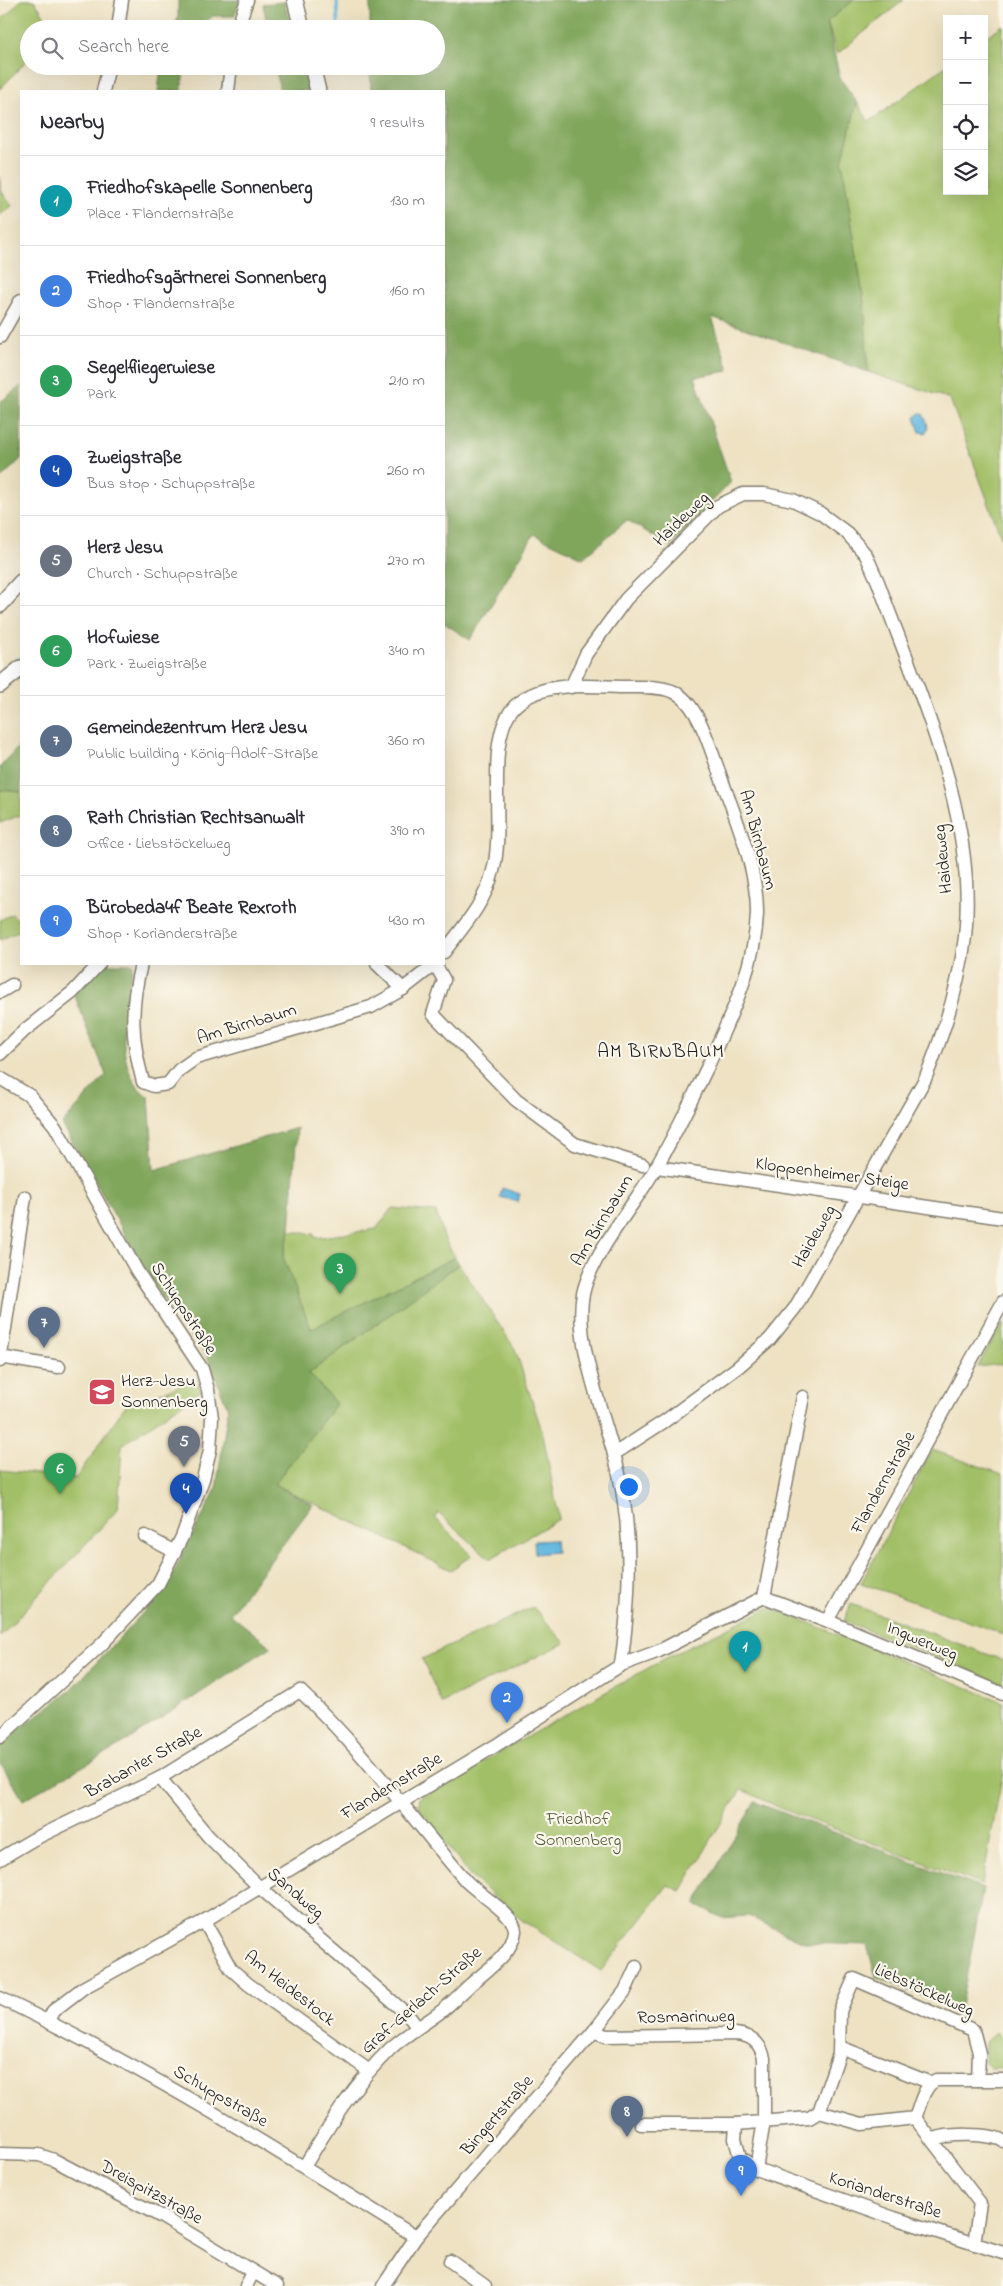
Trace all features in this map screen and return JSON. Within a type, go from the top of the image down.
[{"type":"main road","points":[[295,0],[300,20]]},
{"type":"main road","points":[[314,75],[318,90]]},
{"type":"main road","points":[[0,605],[20,583]]},
{"type":"main road","points":[[0,685],[20,669]]},
{"type":"street","points":[[119,20],[122,0]]},
{"type":"street","points":[[240,20],[247,0]]},
{"type":"street","points":[[103,90],[107,75]]},
{"type":"street","points":[[228,90],[229,75]]},
{"type":"street","points":[[0,337],[20,302]]},
{"type":"street","name":"Haideweg","points":[[571,687],[586,654],[626,599],[718,506],[743,494],[764,494],[793,500],[820,513],[847,533],[866,555],[878,582],[950,781],[960,828],[966,882],[965,936],[954,999],[925,1079],[795,1308],[770,1339],[731,1373],[614,1454]]},
{"type":"street","name":"Am Birnbaum","points":[[445,951],[476,910],[494,869],[498,847],[499,736],[507,716],[517,703],[535,692],[571,687],[650,687],[675,692],[690,704],[707,737],[736,819],[753,876],[757,912],[752,956],[731,1015],[694,1095],[657,1167],[590,1273],[583,1294],[581,1323],[585,1351],[614,1454],[630,1541],[629,1608],[621,1665]]},
{"type":"street","points":[[0,1054],[25,1030],[73,992],[98,965]]},
{"type":"street","name":"Am Birnbaum","points":[[141,965],[133,996],[133,1036],[143,1082],[154,1086],[168,1084],[179,1070],[196,1058],[371,1007],[403,990],[434,965]]},
{"type":"street","points":[[378,965],[403,990]]},
{"type":"street","points":[[436,965],[444,980],[433,1014],[514,1098],[575,1144],[644,1165]]},
{"type":"street","points":[[0,992],[12,985]]},
{"type":"street","name":"Schuppstraße","points":[[0,1078],[30,1096],[55,1126],[138,1271],[202,1370],[211,1404],[210,1450],[196,1499],[176,1552],[158,1584],[102,1644],[0,1737]]},
{"type":"street","name":"Kloppenheimer Steige","points":[[657,1167],[859,1195],[1003,1218]]},
{"type":"street","points":[[0,1361],[25,1197]]},
{"type":"street","name":"Flandernstraße","points":[[828,1621],[1003,1302]]},
{"type":"street","points":[[0,1357],[59,1367]]},
{"type":"street","points":[[802,1398],[764,1597],[828,1621]]},
{"type":"street","points":[[145,1536],[176,1552]]},
{"type":"street","name":"Flandernstraße","points":[[48,2021],[53,2011],[83,1988],[204,1921],[495,1746],[621,1665],[658,1651],[764,1597]]},
{"type":"street","name":"Ingwerweg","points":[[828,1621],[1003,1694]]},
{"type":"street","name":"Brabanter Straße","points":[[0,1859],[32,1840],[160,1778],[300,1690],[329,1718],[402,1801]]},
{"type":"street","name":"Sandweg","points":[[160,1778],[208,1836],[259,1887],[408,2015],[417,2027]]},
{"type":"street","name":"Graf-Gerlach-Straße","points":[[304,2167],[341,2104],[368,2070],[417,2027],[440,2013],[504,1954],[513,1940],[515,1929],[511,1920],[468,1883],[402,1801]]},
{"type":"street","name":"Am Heidestock","points":[[204,1921],[231,1969],[248,1984],[368,2070]]},
{"type":"street","name":"Bingertstraße","points":[[383,2286],[416,2237],[594,2031],[625,1991],[636,1967]]},
{"type":"street","name":"Liebstöckelweg","points":[[819,2112],[840,2047],[840,2011],[854,1979],[973,2030],[979,2053],[978,2080]]},
{"type":"street","name":"Schuppstraße","points":[[0,1998],[131,2065],[304,2167],[416,2237]]},
{"type":"street","name":"Rosmarinweg","points":[[594,2031],[606,2036],[746,2035],[762,2048],[764,2058],[764,2121]]},
{"type":"street","points":[[840,2047],[931,2083]]},
{"type":"street","points":[[915,2118],[931,2083],[936,2080],[1003,2080]]},
{"type":"street","points":[[641,2124],[736,2124],[809,2118],[819,2112],[862,2124],[915,2118]]},
{"type":"street","points":[[915,2118],[980,2204],[974,2244]]},
{"type":"street","points":[[756,2169],[764,2121]]},
{"type":"street","name":"Korianderstraße","points":[[736,2124],[735,2139],[740,2158],[756,2169],[974,2244],[1003,2252]]},
{"type":"street","points":[[933,2140],[943,2136],[991,2136],[1003,2141]]},
{"type":"street","name":"Dreispitzstraße","points":[[0,2154],[39,2155],[54,2160],[162,2217],[277,2286]]},
{"type":"street","points":[[450,2261],[485,2286]]},
{"type":"street","points":[[246,2286],[253,2273]]},
{"type":"green space","points":[[21,0],[34,0],[47,20],[20,20],[20,68],[0,89],[0,21]]},
{"type":"green space","points":[[178,0],[240,0],[234,16],[213,16],[208,20],[177,20]]},
{"type":"green space","points":[[370,0],[854,0],[827,22],[840,78],[857,102],[842,161],[864,303],[868,372],[712,317],[729,371],[695,377],[731,482],[670,546],[627,520],[583,558],[534,534],[470,640],[445,624],[445,90],[371,90],[370,75],[445,75],[445,20],[370,20]]},
{"type":"green space","points":[[854,0],[904,0],[837,54],[827,21]]},
{"type":"green space","points":[[284,2],[289,20],[266,20],[263,4]]},
{"type":"green space","points":[[1003,25],[1003,542],[950,399],[868,372],[864,303],[842,161],[857,102],[869,122],[943,68],[943,195],[988,195],[988,35]]},
{"type":"green space","points":[[160,75],[183,75],[182,90],[158,90]]},
{"type":"green space","points":[[277,75],[306,75],[310,90],[280,90]]},
{"type":"green space","points":[[0,189],[12,206],[0,215]]},
{"type":"green space","points":[[20,387],[20,460],[0,479],[0,402]]},
{"type":"green space","points":[[20,745],[20,792],[0,790],[0,767]]},
{"type":"green space","points":[[0,790],[20,792],[20,815],[0,823]]},
{"type":"green space","points":[[12,914],[20,921],[20,930],[0,940],[0,920]]},
{"type":"green space","points":[[100,965],[133,965],[125,1016],[125,1054],[129,1071],[137,1085],[149,1097],[154,1170],[297,1128],[290,1231],[283,1257],[311,1329],[455,1257],[459,1264],[309,1373],[336,1404],[274,1484],[313,1505],[230,1614],[271,1647],[114,1749],[23,1800],[0,1762],[0,1744],[71,1690],[165,1589],[216,1489],[228,1409],[207,1356],[161,1297],[62,1124],[106,1075],[74,994]]},
{"type":"green space","points":[[392,1208],[436,1212],[445,1240],[455,1257],[311,1330],[283,1257],[290,1231],[314,1234],[315,1238],[376,1229]]},
{"type":"green space","points":[[459,1264],[515,1349],[543,1434],[559,1519],[490,1559],[438,1513],[435,1518],[472,1555],[451,1570],[274,1484],[336,1404],[309,1373]]},
{"type":"green space","points":[[1003,1323],[1003,1364],[977,1367]]},
{"type":"green space","points":[[195,1380],[202,1390],[122,1445],[118,1509],[0,1637],[0,1470],[76,1478],[125,1406]]},
{"type":"green space","points":[[932,1450],[1003,1474],[1003,1634],[861,1583]]},
{"type":"green space","points":[[851,1604],[1003,1660],[1003,1684],[844,1621]]},
{"type":"green space","points":[[533,1607],[565,1643],[442,1703],[422,1659]]},
{"type":"green space","name":"Friedhof Sonnenberg","points":[[770,1607],[1003,1702],[1003,1772],[982,1885],[780,1808],[741,1789],[681,1891],[668,1885],[601,1971],[523,1921],[470,1876],[418,1806],[419,1798],[664,1659]]},
{"type":"green space","points":[[755,1802],[983,1889],[960,2011],[876,1977],[867,1945],[806,1943],[748,1916],[722,1918],[695,1904]]},
{"type":"green space","points":[[996,2032],[1003,2040],[1003,2068],[990,2068],[985,2063],[985,2042]]},
{"type":"water","points":[[919,413],[923,414],[927,424],[928,429],[925,433],[920,432],[915,418]]},
{"type":"water","points":[[502,1188],[520,1194],[518,1202],[500,1197]]},
{"type":"water","points":[[555,1540],[556,1552],[535,1554],[534,1541]]},
{"type":"waterway","points":[[337,0],[338,20]]},
{"type":"waterway","points":[[10,667],[20,659]]},
{"type":"place","name":"Segelfliegerwiese","points":[[340,1294]]},
{"type":"place","name":"Gemeindezentrum Herz Jesu","points":[[44,1348]]},
{"type":"place","name":"Herz-Jesu Sonnenberg","points":[[102,1392]]},
{"type":"place","name":"Herz Jesu","points":[[184,1467]]},
{"type":"place","name":"Hofwiese","points":[[60,1494]]},
{"type":"place","name":"Zweigstraße","points":[[186,1514]]},
{"type":"place","name":"Friedhofskapelle Sonnenberg","points":[[745,1672]]},
{"type":"place","name":"Friedhofsgärtnerei Sonnenberg","points":[[507,1723]]},
{"type":"place","name":"Rath Christian Rechtsanwalt","points":[[627,2137]]},
{"type":"place","name":"Bürobeda4f Beate Rexroth","points":[[741,2196]]},
{"type":"district","name":"AM BIRNBAUM","points":[[661,1052]]}]
